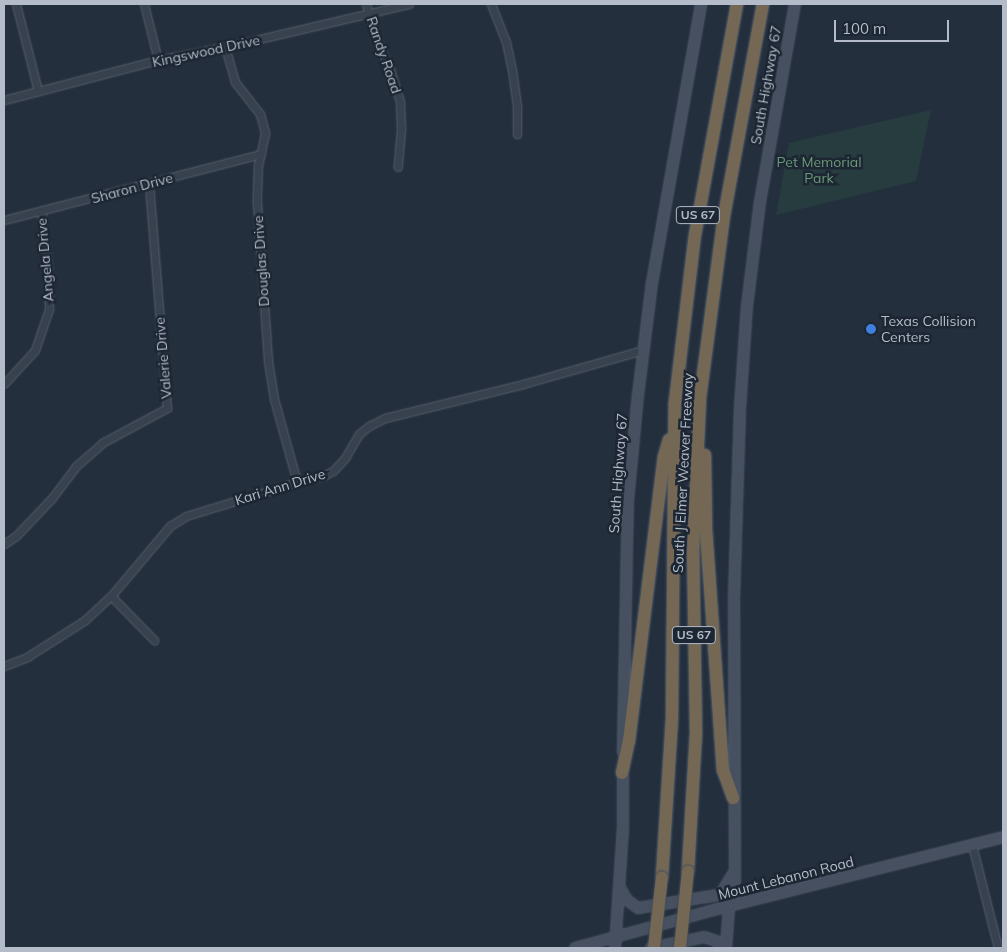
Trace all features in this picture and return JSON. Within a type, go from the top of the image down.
[{"type":"highway","name":"South J Elmer Weaver Freeway","points":[[653,948],[662,876],[672,716],[673,428],[695,235],[737,4]]},
{"type":"highway","name":"South J Elmer Weaver Freeway","points":[[680,948],[688,871],[696,734],[693,553],[700,398],[724,216],[763,4]]},
{"type":"highway","points":[[700,398],[705,445],[706,529],[722,761],[733,798]]},
{"type":"highway","points":[[622,773],[629,741],[664,457],[673,428]]},
{"type":"main road","name":"South Highway 67","points":[[615,948],[623,826],[622,773],[628,500],[643,350],[671,170],[701,4]]},
{"type":"main road","name":"South Highway 67","points":[[726,948],[729,906],[735,880],[733,798],[734,589],[740,408],[747,306],[760,202],[794,4]]},
{"type":"main road","name":"Mount Lebanon Road","points":[[579,947],[729,906],[1003,837]]},
{"type":"main road","points":[[620,887],[627,900],[638,908],[718,895],[734,873]]},
{"type":"main road","points":[[653,948],[704,937],[716,941],[722,948]]},
{"type":"main road","points":[[579,947],[597,948]]},
{"type":"street","points":[[16,4],[38,91]]},
{"type":"street","points":[[144,4],[158,60]]},
{"type":"street","name":"Randy Road","points":[[366,4],[376,38],[390,69],[400,102],[401,129],[398,167]]},
{"type":"street","name":"Kingswood Drive","points":[[4,100],[158,60],[225,47],[409,4]]},
{"type":"street","points":[[491,4],[506,42],[512,70],[517,105],[517,134]]},
{"type":"street","name":"Douglas Drive","points":[[225,47],[235,82],[260,114],[265,133],[257,177],[257,203],[268,361],[274,399],[296,482]]},
{"type":"street","name":"Sharon Drive","points":[[4,220],[261,154]]},
{"type":"street","name":"Valerie Drive","points":[[4,544],[16,536],[52,498],[76,466],[102,443],[167,408],[149,183]]},
{"type":"street","name":"Angela Drive","points":[[4,384],[35,350],[49,309],[47,258],[41,211]]},
{"type":"street","name":"Kari Ann Drive","points":[[4,666],[27,657],[85,620],[111,596],[170,526],[186,516],[325,475],[333,471],[345,458],[359,434],[369,426],[385,418],[523,384],[643,350]]},
{"type":"street","points":[[111,596],[154,640]]},
{"type":"street","points":[[972,845],[998,948]]},
{"type":"green space","name":"Pet Memorial Park","points":[[931,110],[916,181],[776,215],[789,143]]},
{"type":"place","name":"Texas Collision Centers","points":[[871,329]]}]
